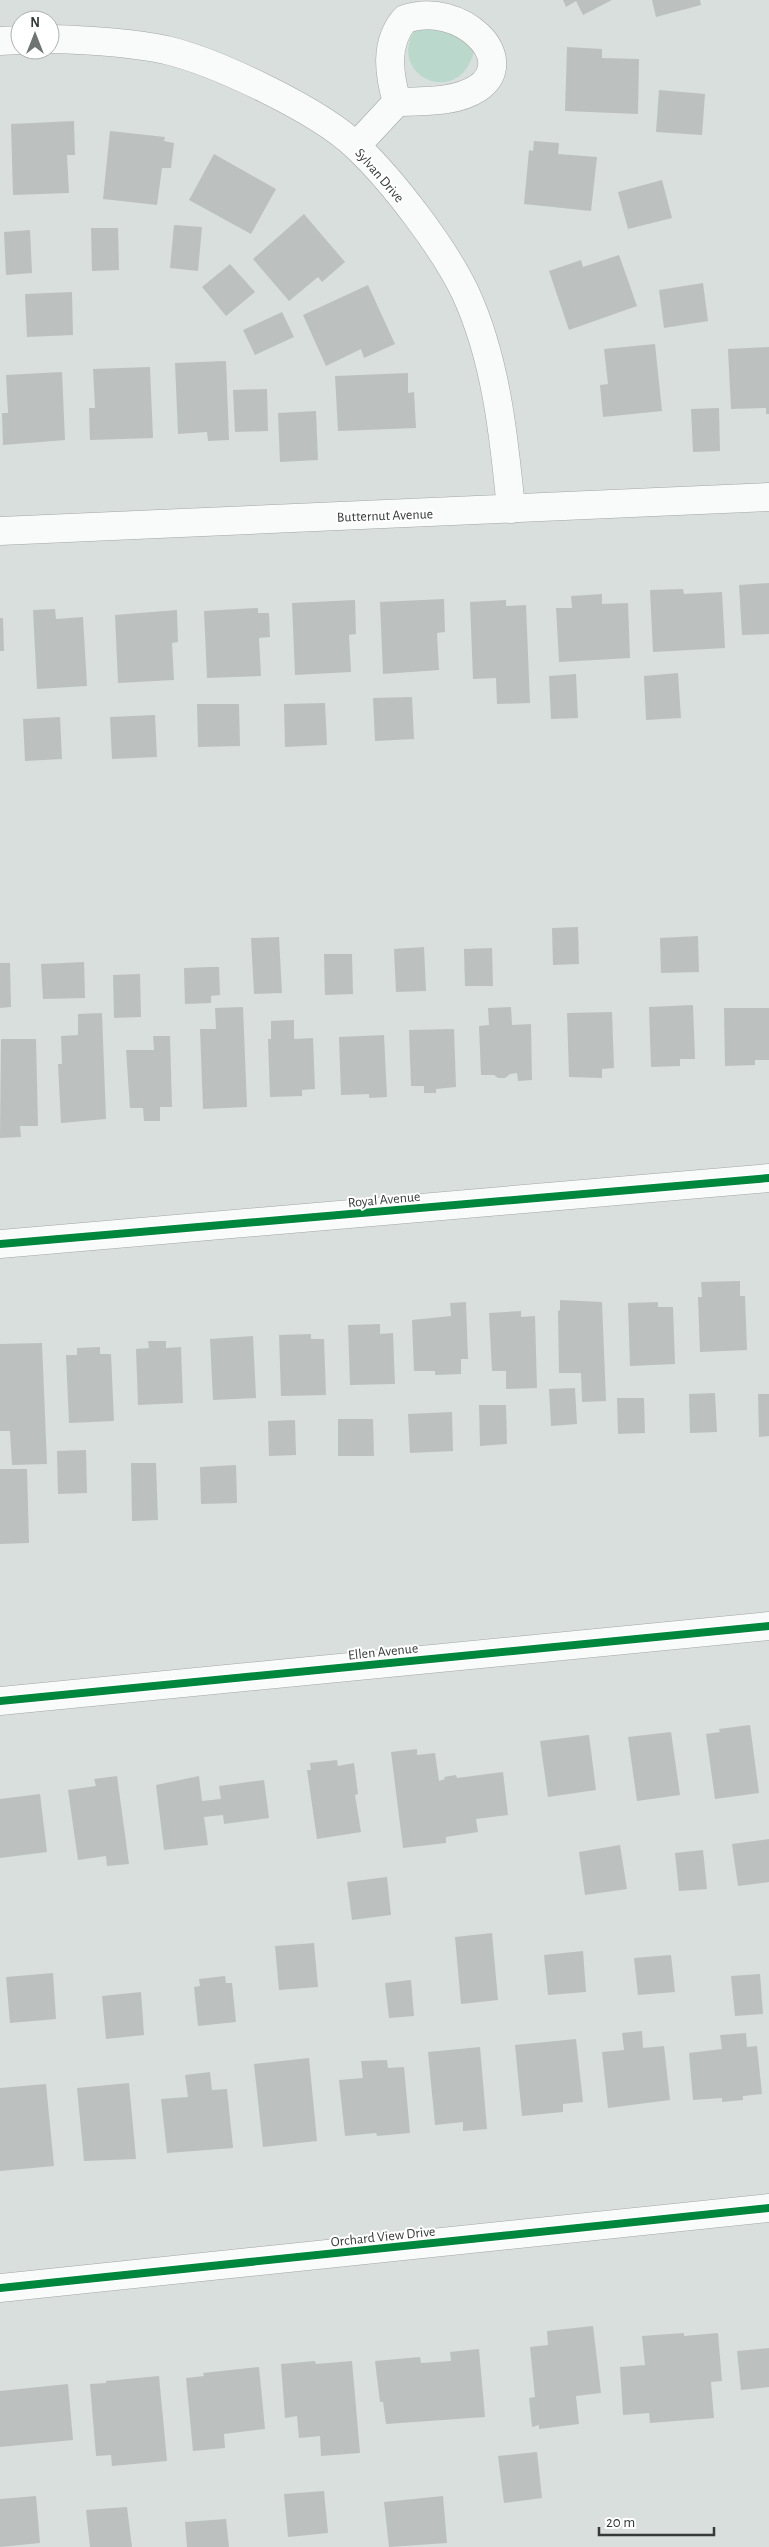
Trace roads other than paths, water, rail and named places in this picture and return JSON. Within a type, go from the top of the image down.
[{"type":"street","name":"Sylvan Drive","points":[[60,40],[124,43],[168,51],[220,69],[315,116],[356,146],[390,184],[429,234],[465,292],[488,362],[498,410],[511,509]]},
{"type":"street","points":[[356,146],[397,102]]},
{"type":"street","name":"Butternut Avenue","points":[[0,531],[769,497]]},
{"type":"street","name":"Royal Avenue","points":[[0,1244],[769,1178]]},
{"type":"street","name":"Ellen Avenue","points":[[0,1701],[769,1626]]},
{"type":"street","name":"Orchard View Drive","points":[[0,2288],[769,2208]]}]
